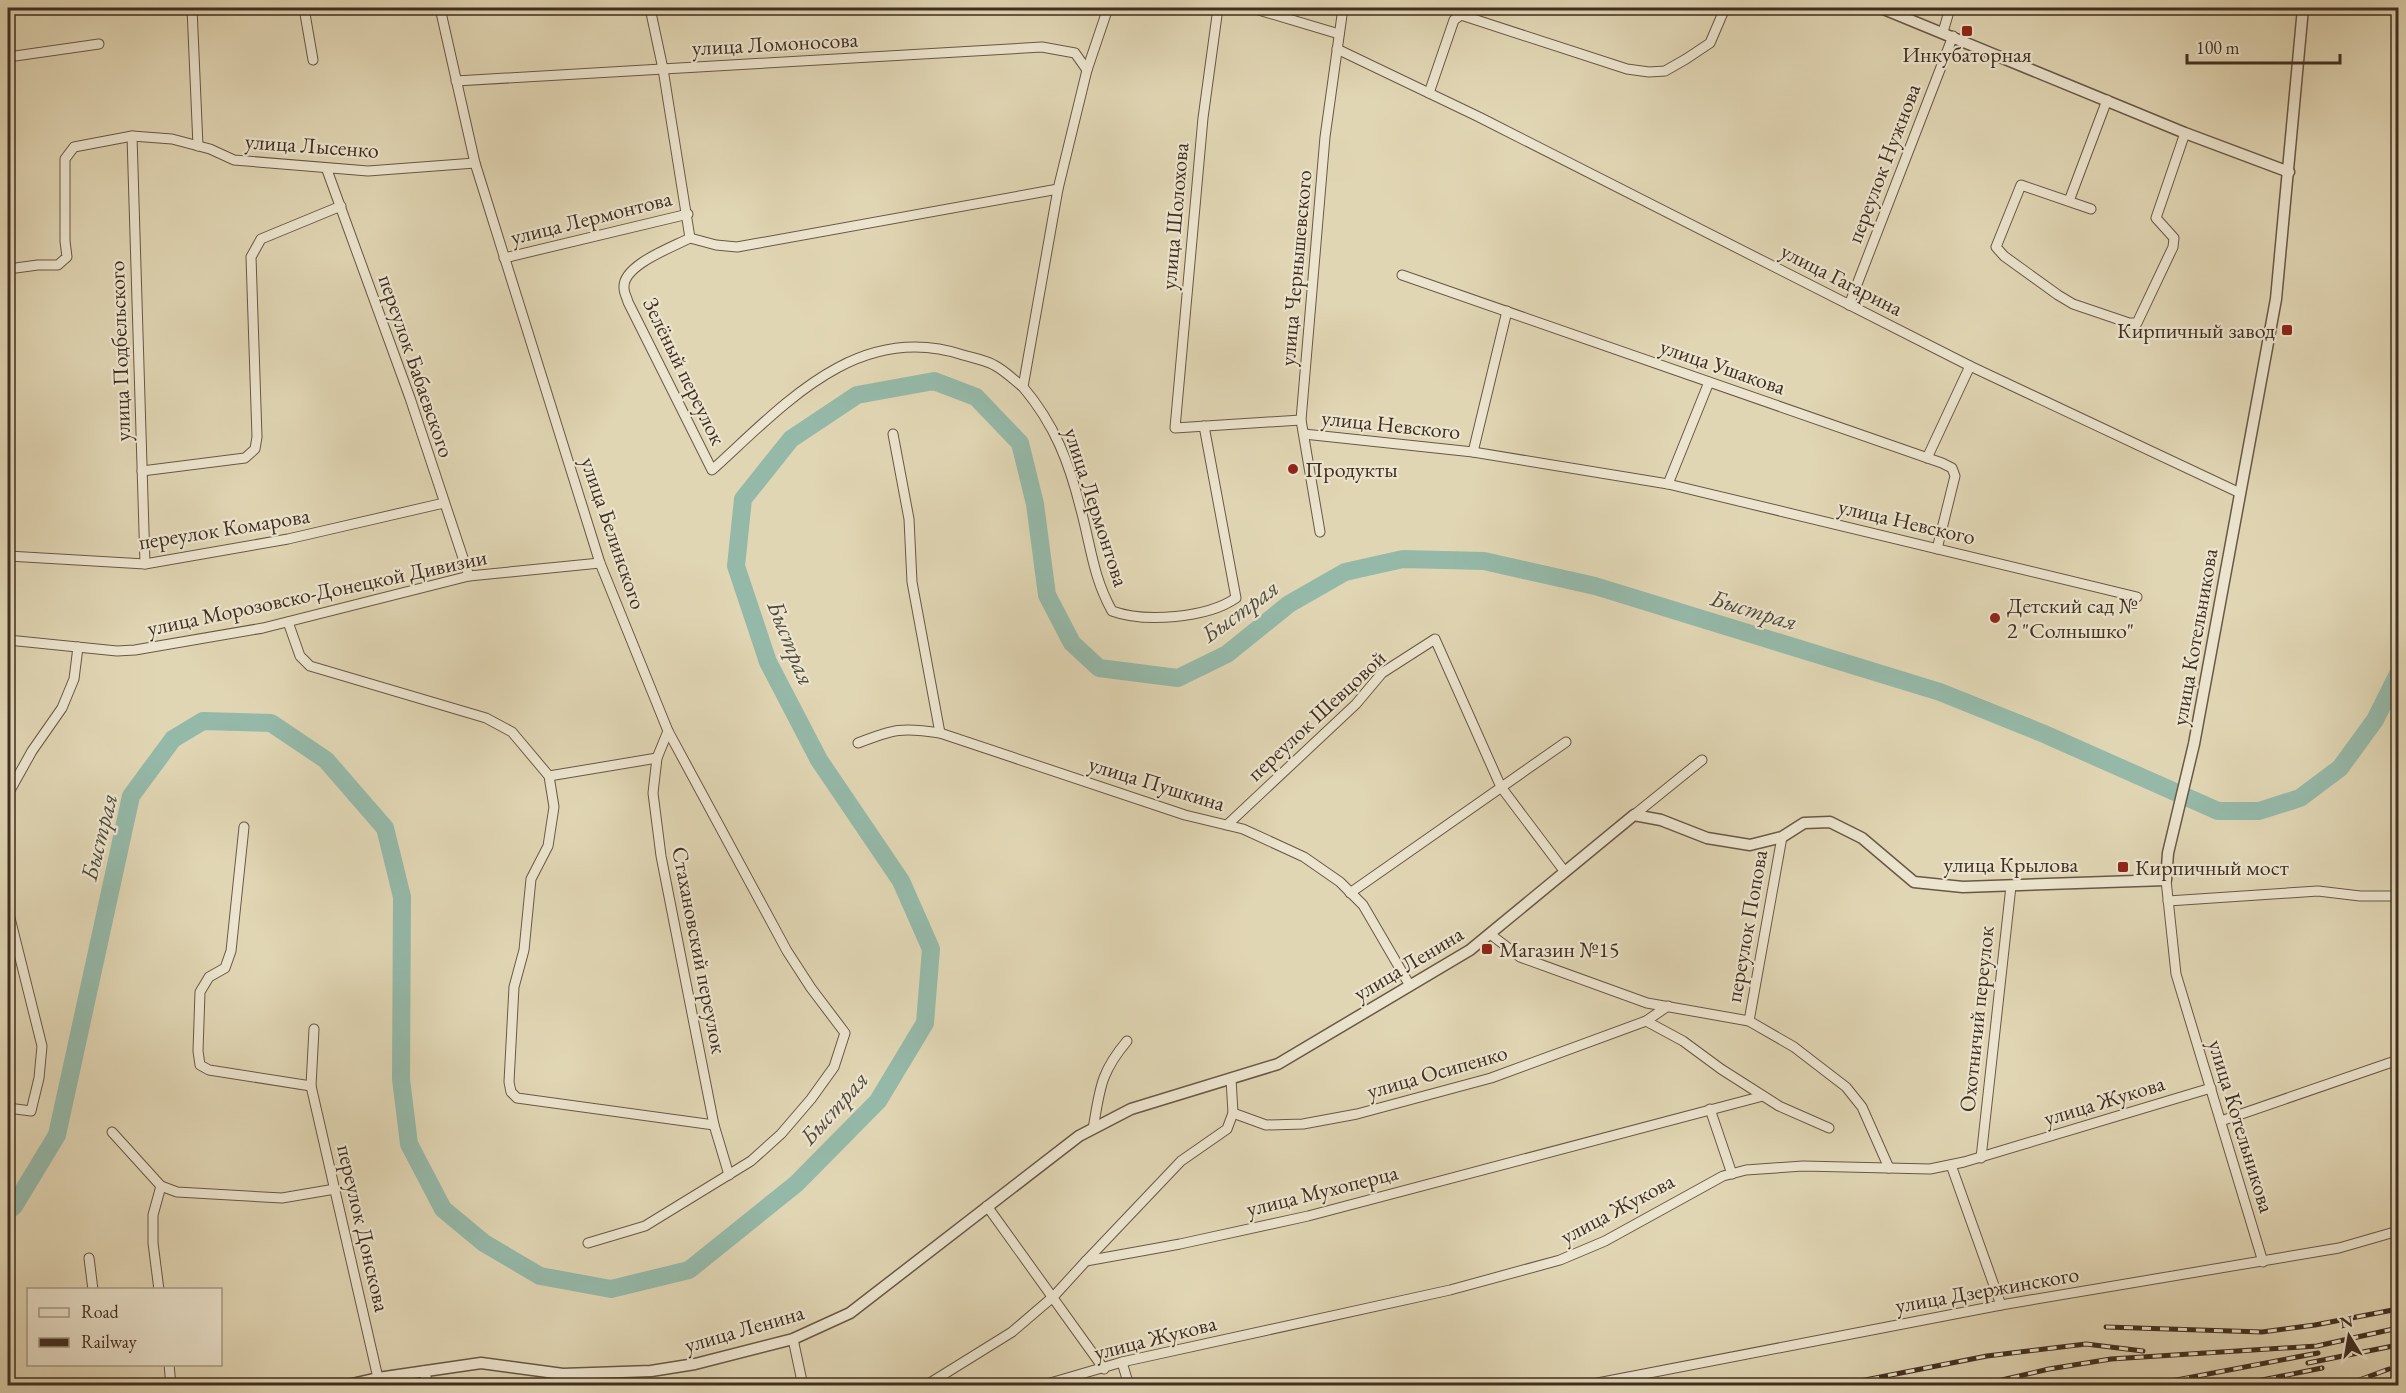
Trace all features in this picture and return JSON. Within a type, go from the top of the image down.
[{"type":"street","points":[[192,8],[198,146]]},
{"type":"street","points":[[304,8],[313,60]]},
{"type":"street","name":"улица Белинского","points":[[440,8],[475,163],[600,563],[668,731],[787,951],[845,1033],[834,1067],[811,1099],[781,1134],[751,1161],[729,1175]]},
{"type":"street","points":[[650,8],[663,69],[688,214],[690,238]]},
{"type":"street","points":[[1023,387],[1058,189],[1087,70],[1107,8]]},
{"type":"street","name":"улица Шолохова","points":[[1175,428],[1203,118],[1218,8]]},
{"type":"street","points":[[1252,8],[1339,34]]},
{"type":"street","name":"улица Чернышевского","points":[[1320,532],[1301,420],[1325,137],[1343,8]]},
{"type":"street","points":[[1429,93],[1455,20],[1461,15],[1627,69],[1649,72],[1665,71],[1710,43],[1725,8]]},
{"type":"street","points":[[1881,8],[2185,133],[2289,172]]},
{"type":"street","name":"переулок Нужнова","points":[[1849,305],[1948,34],[1950,8]]},
{"type":"street","name":"улица Котельникова","points":[[2263,1262],[2176,974],[2166,880],[2168,853],[2194,744],[2276,299],[2303,8]]},
{"type":"street","points":[[8,57],[99,44]]},
{"type":"street","name":"улица Ломоносова","points":[[456,81],[1042,47],[1075,53],[1087,70]]},
{"type":"street","name":"улица Гагарина","points":[[1337,50],[1429,93],[1970,366],[2240,493]]},
{"type":"street","points":[[2070,201],[2107,100]]},
{"type":"street","points":[[2091,209],[2021,186],[1996,247],[2004,256],[2065,300],[2100,314],[2129,323],[2137,323],[2173,247],[2174,238],[2156,218],[2185,133]]},
{"type":"street","name":"улица Лысенко","points":[[8,269],[58,265],[67,257],[65,159],[74,147],[132,136],[172,139],[234,160],[327,170],[369,171],[475,163]]},
{"type":"street","name":"улица Подбельского","points":[[132,136],[145,564]]},
{"type":"street","name":"переулок Бабаевского","points":[[327,170],[410,398],[469,576]]},
{"type":"street","name":"улица Лермонтова","points":[[624,286],[629,274],[639,264],[690,238],[716,245],[737,247],[1058,189]]},
{"type":"street","points":[[142,471],[245,458],[255,449],[257,437],[251,258],[261,239],[340,206]]},
{"type":"street","name":"улица Лермонтова","points":[[504,258],[688,214]]},
{"type":"street","name":"улица Ушакова","points":[[1402,275],[1952,468],[1955,476],[1937,549]]},
{"type":"street","name":"Зелёный переулок","points":[[624,286],[628,302],[712,470],[787,402],[832,370],[857,358],[889,349],[920,345],[950,350],[993,364],[1023,387]]},
{"type":"street","name":"улица Невского","points":[[1473,452],[1507,311]]},
{"type":"street","points":[[1928,458],[1970,366]]},
{"type":"street","points":[[1668,484],[1709,382]]},
{"type":"street","name":"улица Лермонтова","points":[[1023,387],[1040,407],[1058,438],[1082,511],[1090,557],[1103,594],[1112,611],[1127,616],[1148,618],[1204,612],[1224,607],[1236,598],[1204,426]]},
{"type":"street","name":"улица Невского","points":[[1175,428],[1301,420]]},
{"type":"street","points":[[893,434],[909,519],[912,582],[940,733]]},
{"type":"street","name":"улица Невского","points":[[1304,434],[1473,452],[1668,484],[2137,597]]},
{"type":"street","name":"переулок Комарова","points":[[8,556],[145,564],[288,539],[444,503]]},
{"type":"street","name":"улица Морозовско-Донецкой Дивизии","points":[[8,640],[117,651],[135,650],[263,628],[469,576],[600,563]]},
{"type":"street","points":[[288,622],[300,656],[310,666],[486,718],[512,732],[549,776],[554,807],[548,846],[531,879],[524,950],[514,987],[509,1082],[511,1092],[517,1098],[714,1125]]},
{"type":"street","name":"переулок Шевцовой","points":[[1227,825],[1356,704],[1382,673],[1435,639],[1501,787]]},
{"type":"street","points":[[8,794],[32,751],[63,708],[74,679],[78,647]]},
{"type":"street","name":"улица Пушкина","points":[[858,743],[890,730],[913,729],[940,733],[1185,815],[1243,829],[1304,857],[1340,882],[1363,905],[1409,984]]},
{"type":"street","name":"Стахановский переулок","points":[[668,731],[657,758],[653,793],[661,856],[714,1125],[729,1175]]},
{"type":"street","points":[[1350,893],[1566,742]]},
{"type":"street","points":[[549,776],[657,758]]},
{"type":"street","name":"улица Ленина","points":[[344,1386],[378,1378],[481,1363],[562,1374],[651,1371],[695,1364],[793,1340],[850,1312],[1046,1160],[1093,1129],[1131,1109],[1278,1064],[1409,984],[1470,950],[1702,760]]},
{"type":"street","points":[[1501,787],[1565,873]]},
{"type":"street","name":"улица Крылова","points":[[1634,815],[1661,820],[1707,838],[1750,845],[1782,837],[1804,823],[1830,822],[1862,838],[1914,882],[1963,887],[2166,880]]},
{"type":"street","points":[[244,827],[231,951],[225,968],[209,977],[200,992],[198,1051],[200,1065],[209,1070],[311,1086]]},
{"type":"street","name":"переулок Попова","points":[[1749,1021],[1782,837]]},
{"type":"street","name":"Охотничий переулок","points":[[1981,1158],[2011,886]]},
{"type":"street","points":[[2168,901],[2318,891],[2360,896],[2398,896]]},
{"type":"street","points":[[8,910],[42,1046],[39,1078],[31,1111],[8,1108]]},
{"type":"street","points":[[1490,934],[1520,957],[1647,1003],[1749,1021],[1794,1047],[1846,1087],[1862,1107],[1889,1168]]},
{"type":"street","name":"улица Осипенко","points":[[1233,1113],[1266,1125],[1303,1124],[1357,1113],[1491,1078],[1646,1021],[1668,1006]]},
{"type":"street","points":[[1646,1021],[1683,1041],[1721,1069],[1779,1106],[1829,1128]]},
{"type":"street","name":"переулок Донскова","points":[[314,1029],[311,1086],[378,1378]]},
{"type":"street","points":[[1093,1129],[1101,1084],[1110,1061],[1127,1041]]},
{"type":"street","points":[[2221,1121],[2398,1060]]},
{"type":"street","points":[[925,1386],[1012,1332],[1054,1296],[1181,1161],[1227,1128],[1233,1113],[1231,1079]]},
{"type":"street","name":"улица Жукова","points":[[1040,1386],[1122,1362],[1449,1290],[1560,1260],[1605,1241],[1691,1191],[1723,1176],[1803,1166],[1930,1169],[1981,1158],[2211,1088]]},
{"type":"street","name":"улица Мухоперца","points":[[1086,1261],[1180,1244],[1308,1216],[1763,1096]]},
{"type":"street","points":[[1710,1109],[1732,1174]]},
{"type":"street","points":[[112,1132],[161,1186],[177,1192],[282,1198],[335,1189]]},
{"type":"street","points":[[1950,1165],[2001,1305]]},
{"type":"street","points":[[588,1243],[645,1226],[729,1175]]},
{"type":"street","points":[[159,1288],[153,1244],[153,1215],[161,1186]]},
{"type":"street","points":[[987,1206],[1054,1296],[1104,1369]]},
{"type":"street","name":"улица Дзержинского","points":[[1582,1386],[2001,1305],[2339,1248],[2398,1231]]},
{"type":"street","points":[[89,1258],[93,1288]]},
{"type":"street","points":[[793,1340],[803,1386]]},
{"type":"street","points":[[1122,1362],[1129,1386]]},
{"type":"street","points":[[169,1366],[171,1386]]},
{"type":"street","points":[[423,1371],[430,1386]]},
{"type":"waterway","name":"Быстрая","points":[[8,1211],[14,1206],[57,1135],[131,796],[173,739],[203,721],[271,723],[326,760],[385,828],[402,897],[401,1079],[409,1144],[443,1209],[484,1243],[540,1276],[611,1289],[689,1270],[796,1184],[878,1101],[925,1023],[931,949],[901,881],[819,760],[768,662],[736,566],[743,499],[791,439],[857,395],[934,381],[976,397],[1020,443],[1035,504],[1047,595],[1072,643],[1099,668],[1178,678],[1227,654],[1289,604],[1345,572],[1403,559],[1484,561],[1595,586],[1940,692],[2042,733],[2218,811],[2259,811],[2300,798],[2340,768],[2375,720],[2398,674]]},
{"type":"railway","points":[[2106,1327],[2262,1332],[2315,1325],[2398,1309]]},
{"type":"railway","points":[[1993,1382],[2049,1369],[2111,1359],[2317,1346],[2398,1328]]},
{"type":"railway","points":[[1835,1386],[1987,1356],[2086,1344],[2143,1351]]},
{"type":"railway","points":[[2308,1363],[2398,1345]]},
{"type":"railway","points":[[2145,1386],[2318,1353]]},
{"type":"railway","points":[[2232,1386],[2322,1368]]},
{"type":"railway","points":[[2343,1386],[2389,1369]]},
{"type":"place","name":"Инкубаторная","points":[[1967,31]]},
{"type":"place","name":"Кирпичный завод","points":[[2287,330]]},
{"type":"place","name":"Продукты","points":[[1293,469]]},
{"type":"place","name":"Детский сад № 2 \"Солнышко\"","points":[[1995,618]]},
{"type":"place","name":"Кирпичный мост","points":[[2123,867]]},
{"type":"place","name":"Магазин №15","points":[[1487,949]]}]
